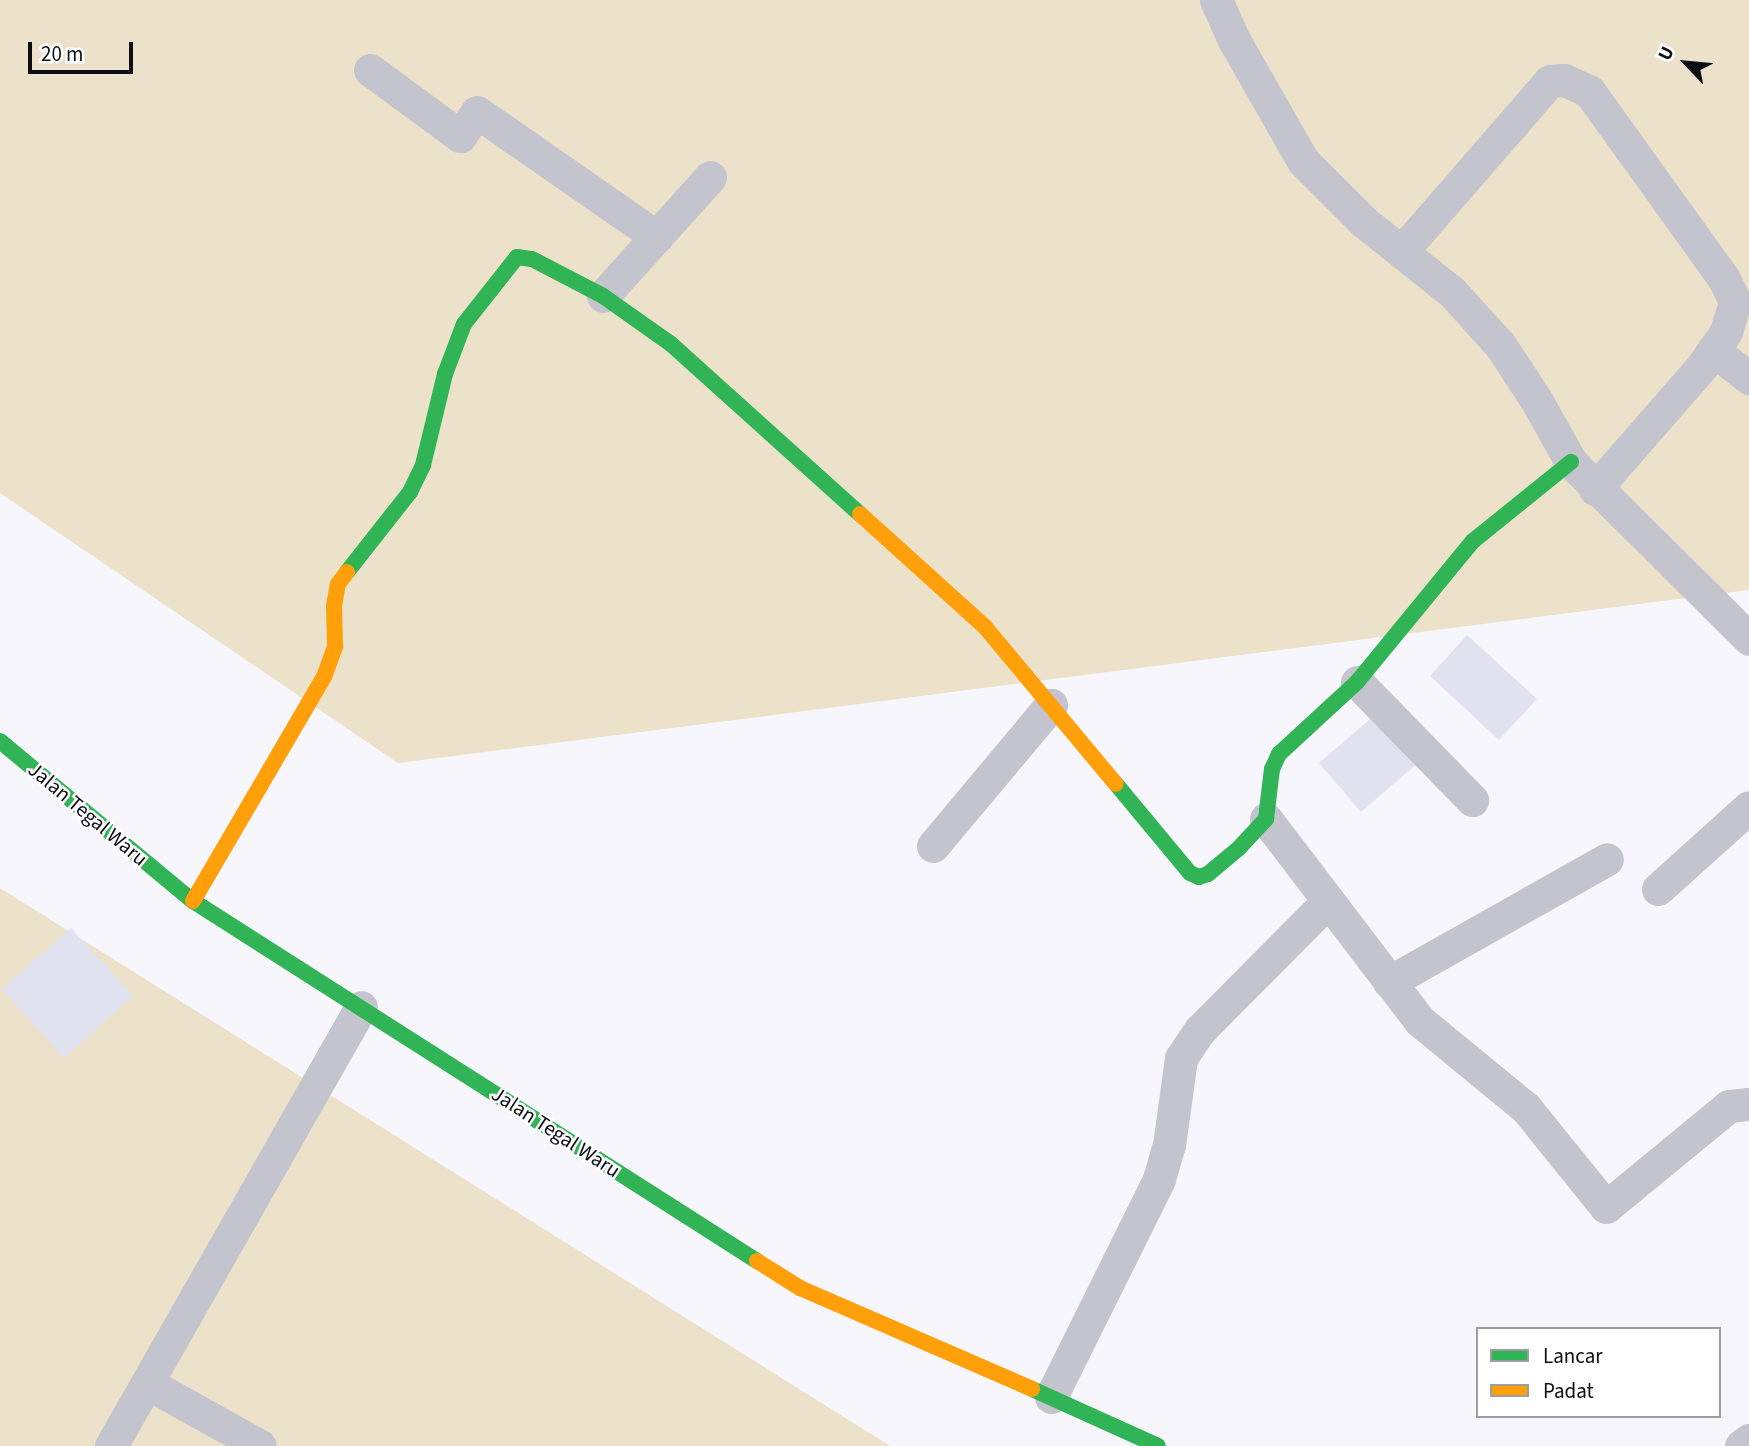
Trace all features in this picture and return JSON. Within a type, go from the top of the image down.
[{"type":"street","points":[[1220,2],[1234,40],[1303,161],[1364,222],[1452,292],[1501,346],[1538,402],[1571,462],[1595,489],[1749,639]]},
{"type":"street","points":[[370,69],[460,136],[477,111],[657,237]]},
{"type":"street","points":[[1402,251],[1550,81],[1564,80],[1589,91],[1724,279],[1735,302],[1726,332],[1713,351],[1595,489]]},
{"type":"street","points":[[603,296],[710,177]]},
{"type":"street","points":[[193,901],[324,677],[335,646],[334,606],[338,584],[410,492],[423,465],[445,374],[464,324],[517,257],[532,259],[603,296],[671,344],[985,627],[1190,873],[1199,877],[1208,874],[1255,834],[1266,819],[1272,769],[1279,754],[1357,682],[1473,541],[1571,462]]},
{"type":"street","points":[[1713,351],[1749,378]]},
{"type":"street","points":[[1357,682],[1472,800]]},
{"type":"street","points":[[933,846],[1051,705]]},
{"type":"street","name":"Jalan Tegal Waru","points":[[0,741],[193,901],[800,1288],[1051,1396],[1158,1446]]},
{"type":"street","points":[[1658,889],[1749,807]]},
{"type":"street","points":[[1266,819],[1420,1021],[1525,1108],[1605,1208],[1729,1106],[1749,1104]]},
{"type":"street","points":[[1389,982],[1607,859]]},
{"type":"street","points":[[1051,1396],[1159,1179],[1169,1145],[1181,1058],[1200,1030],[1328,901]]},
{"type":"street","points":[[111,1446],[361,1007]]},
{"type":"street","points":[[147,1382],[260,1446]]},
{"type":"street","points":[[1741,1446],[1749,1440]]},
{"type":"shaded area","points":[[0,0],[1749,0],[1749,590],[398,763],[0,493]]},
{"type":"shaded area","points":[[0,888],[890,1446],[0,1446]]},
{"type":"building","points":[[1467,635],[1537,699],[1499,740],[1430,676]]},
{"type":"building","points":[[1377,713],[1418,763],[1361,812],[1319,763]]},
{"type":"building","points":[[71,928],[133,996],[64,1058],[2,989]]},
{"type":"traffic: fast","points":[[347,572],[410,492],[423,465],[445,374],[464,324],[517,257],[532,259],[603,296],[671,344],[860,514]]},
{"type":"traffic: fast","points":[[1116,784],[1190,873],[1199,877],[1208,874],[1239,848],[1266,819],[1272,769],[1279,754],[1357,682],[1473,541],[1571,462]]},
{"type":"traffic: fast","points":[[0,741],[193,901],[757,1261]]},
{"type":"traffic: fast","points":[[1032,1389],[1158,1446]]},
{"type":"traffic: slow","points":[[860,514],[985,627],[1116,784]]},
{"type":"traffic: slow","points":[[193,901],[324,677],[335,646],[334,606],[338,584],[347,572]]},
{"type":"traffic: slow","points":[[757,1261],[800,1288],[1032,1389]]}]
